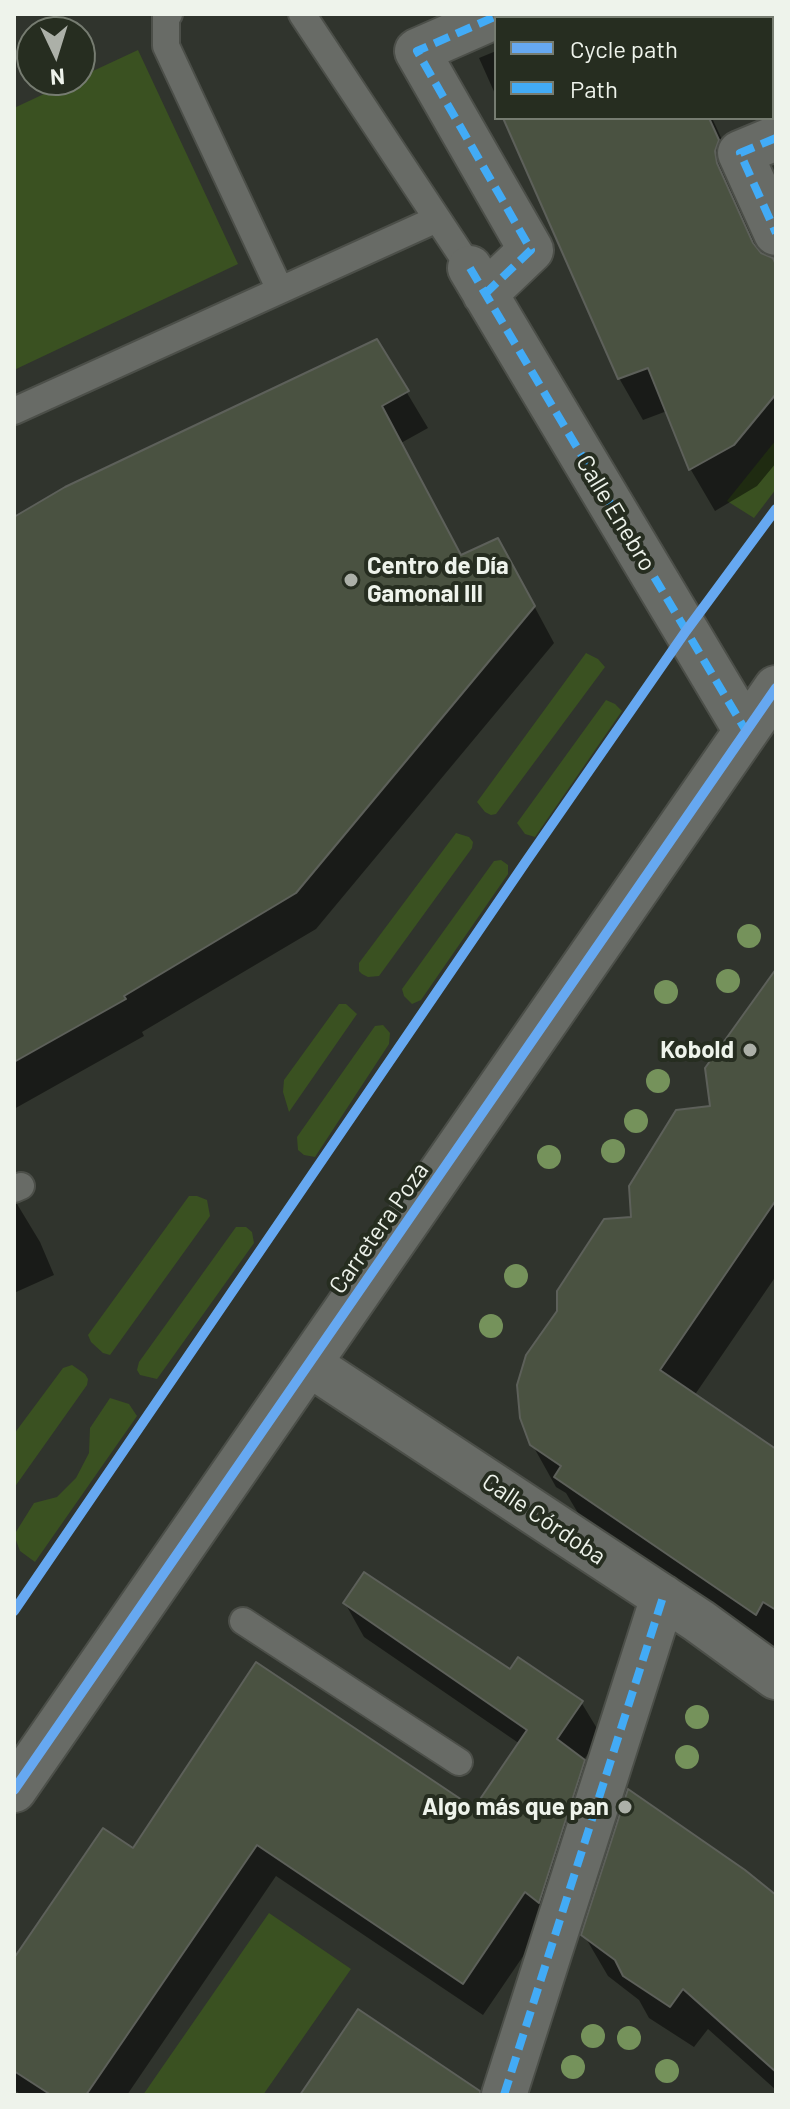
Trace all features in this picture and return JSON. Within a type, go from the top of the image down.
[{"type":"street","points":[[478,281],[531,250],[417,51],[494,17]]},
{"type":"street","points":[[776,138],[740,153],[776,233]]},
{"type":"street","name":"Calle Enebro","points":[[478,281],[746,731]]},
{"type":"street","name":"Carretera Poza","points":[[14,1790],[776,688]]},
{"type":"street","name":"Calle Córdoba","points":[[309,1364],[663,1597],[776,1677]]},
{"type":"street","points":[[504,2095],[663,1597]]},
{"type":"lane","points":[[169,14],[166,16],[166,46],[280,290]]},
{"type":"lane","points":[[302,14],[478,281]]},
{"type":"lane","points":[[14,411],[437,219]]},
{"type":"lane","points":[[243,1621],[459,1762]]},
{"type":"green space","points":[[138,50],[238,264],[14,370],[14,108],[40,96],[96,96],[96,70]]},
{"type":"green space","points":[[776,440],[776,489],[754,518],[727,501]]},
{"type":"green space","points":[[586,653],[605,667],[496,814],[485,812],[477,802]]},
{"type":"green space","points":[[606,700],[622,711],[535,837],[525,834],[517,823]]},
{"type":"green space","points":[[456,833],[469,837],[473,842],[472,848],[379,976],[362,974],[359,963]]},
{"type":"green space","points":[[501,860],[508,865],[508,874],[421,1000],[412,1004],[402,989],[494,861]]},
{"type":"green space","points":[[339,1004],[346,1004],[357,1014],[289,1112],[283,1092],[284,1080]]},
{"type":"green space","points":[[383,1025],[390,1033],[389,1044],[315,1157],[304,1155],[298,1150],[297,1137],[375,1026]]},
{"type":"green space","points":[[189,1196],[207,1200],[210,1216],[110,1355],[103,1353],[88,1335]]},
{"type":"green space","points":[[236,1227],[246,1227],[252,1232],[254,1243],[157,1379],[140,1375],[137,1370],[139,1362]]},
{"type":"green space","points":[[72,1365],[85,1374],[87,1385],[14,1488],[14,1434],[63,1368]]},
{"type":"green space","points":[[110,1398],[129,1404],[137,1416],[35,1562],[20,1551],[14,1535],[34,1503],[57,1497],[76,1478],[89,1453],[90,1428]]},
{"type":"green space","points":[[269,1913],[351,1969],[263,2095],[143,2095]]},
{"type":"building","points":[[504,120],[710,120],[719,140],[715,151],[717,163],[753,243],[761,253],[773,258],[776,265],[776,394],[734,445],[689,470],[648,368],[618,379]]},
{"type":"building","points":[[377,339],[409,391],[382,406],[461,555],[498,538],[535,606],[296,893],[124,996],[126,999],[14,1062],[14,517],[65,487]]},
{"type":"building","points":[[776,969],[776,1200],[660,1370],[776,1449],[776,1610],[763,1602],[756,1615],[554,1477],[561,1466],[530,1445],[520,1418],[517,1385],[526,1355],[557,1311],[557,1291],[604,1219],[631,1217],[629,1186],[676,1110],[710,1106],[705,1068]]},
{"type":"building","points":[[364,1572],[510,1669],[518,1657],[583,1701],[557,1739],[585,1760],[539,1903],[525,1892],[463,1984],[257,1845],[86,2095],[51,2095],[14,2071],[14,1958],[103,1828],[133,1848],[256,1662],[474,1808],[527,1730],[343,1603]]},
{"type":"building","points":[[628,1789],[776,1895],[776,2072],[683,1989],[670,2007],[623,1976],[615,1960],[581,1935]]},
{"type":"building","points":[[358,2009],[480,2091],[480,2095],[300,2095]]},
{"type":"marked path","points":[[496,16],[501,14]]},
{"type":"marked path","points":[[485,294],[531,250],[417,51],[494,17]]},
{"type":"marked path","points":[[774,110],[776,114]]},
{"type":"marked path","points":[[776,138],[740,153],[776,233]]},
{"type":"marked path","points":[[470,268],[746,731]]},
{"type":"marked path","points":[[504,2095],[663,1597]]},
{"type":"cycle path","points":[[14,1611],[527,860],[686,631],[776,509]]},
{"type":"cycle path","points":[[14,1790],[776,688]]},
{"type":"place","name":"Centro de Día Gamonal III","points":[[351,580]]},
{"type":"place","name":"Kobold","points":[[750,1050]]},
{"type":"place","name":"Algo más que pan","points":[[625,1807]]}]
